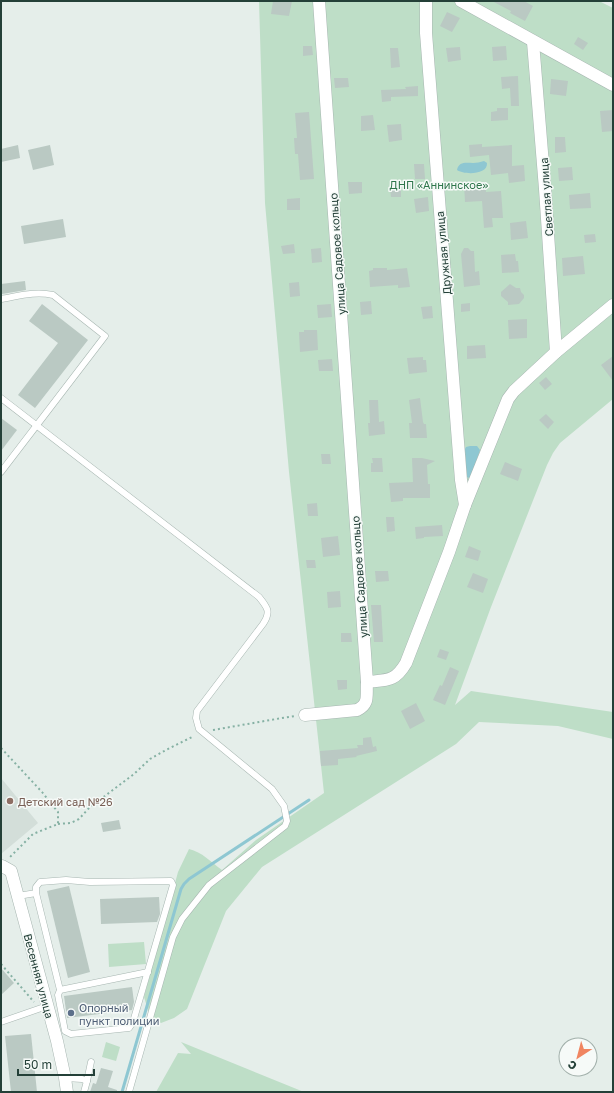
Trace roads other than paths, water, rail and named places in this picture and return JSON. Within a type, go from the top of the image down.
[{"type":"street","name":"улица Садовое кольцо","points":[[305,715],[357,710],[365,706],[366,702],[366,682],[319,1]]},
{"type":"street","name":"Дружная улица","points":[[426,1],[426,33],[439,208],[461,480],[465,505]]},
{"type":"street","points":[[461,1],[613,85]]},
{"type":"street","name":"Светлая улица","points":[[533,42],[556,352]]},
{"type":"street","points":[[366,682],[389,680],[403,670],[449,552],[465,505],[508,399],[514,391],[556,352],[613,305]]},
{"type":"street","name":"Весенняя улица","points":[[2,866],[11,871],[57,1041],[67,1092]]},
{"type":"lane","points":[[1,299],[35,293],[52,295],[105,336],[1,472]]},
{"type":"lane","points":[[1,398],[259,597],[267,606],[267,619],[197,711],[196,718],[199,729],[202,732],[272,789],[284,806],[287,821],[284,826],[209,885],[182,918],[173,937],[129,1092]]},
{"type":"lane","points":[[66,880],[90,882],[171,881],[173,885],[148,972],[133,1022],[128,1028],[71,1034],[65,1030],[58,995],[60,990],[36,893],[36,887],[40,882],[66,880]]},
{"type":"lane","points":[[18,896],[36,893]]},
{"type":"lane","points":[[60,990],[148,972]]},
{"type":"lane","points":[[1,1022],[48,1006]]},
{"type":"lane","points":[[84,1092],[91,1062]]},
{"type":"lane","points":[[65,1078],[87,1080]]},
{"type":"water","points":[[484,161],[487,163],[486,167],[480,172],[465,173],[457,170],[459,165],[463,163],[476,163]]},
{"type":"water","points":[[477,446],[480,450],[473,472],[469,478],[466,474],[465,449],[466,447]]},
{"type":"waterway","points":[[122,1092],[181,889],[184,884],[189,879],[309,800]]},
{"type":"place","name":"Детский сад №26","points":[[10,801]]},
{"type":"place","name":"Опорный пункт полиции","points":[[71,1013]]},
{"type":"park label","name":"ДНП «Аннинское»","points":[[439,184]]}]
